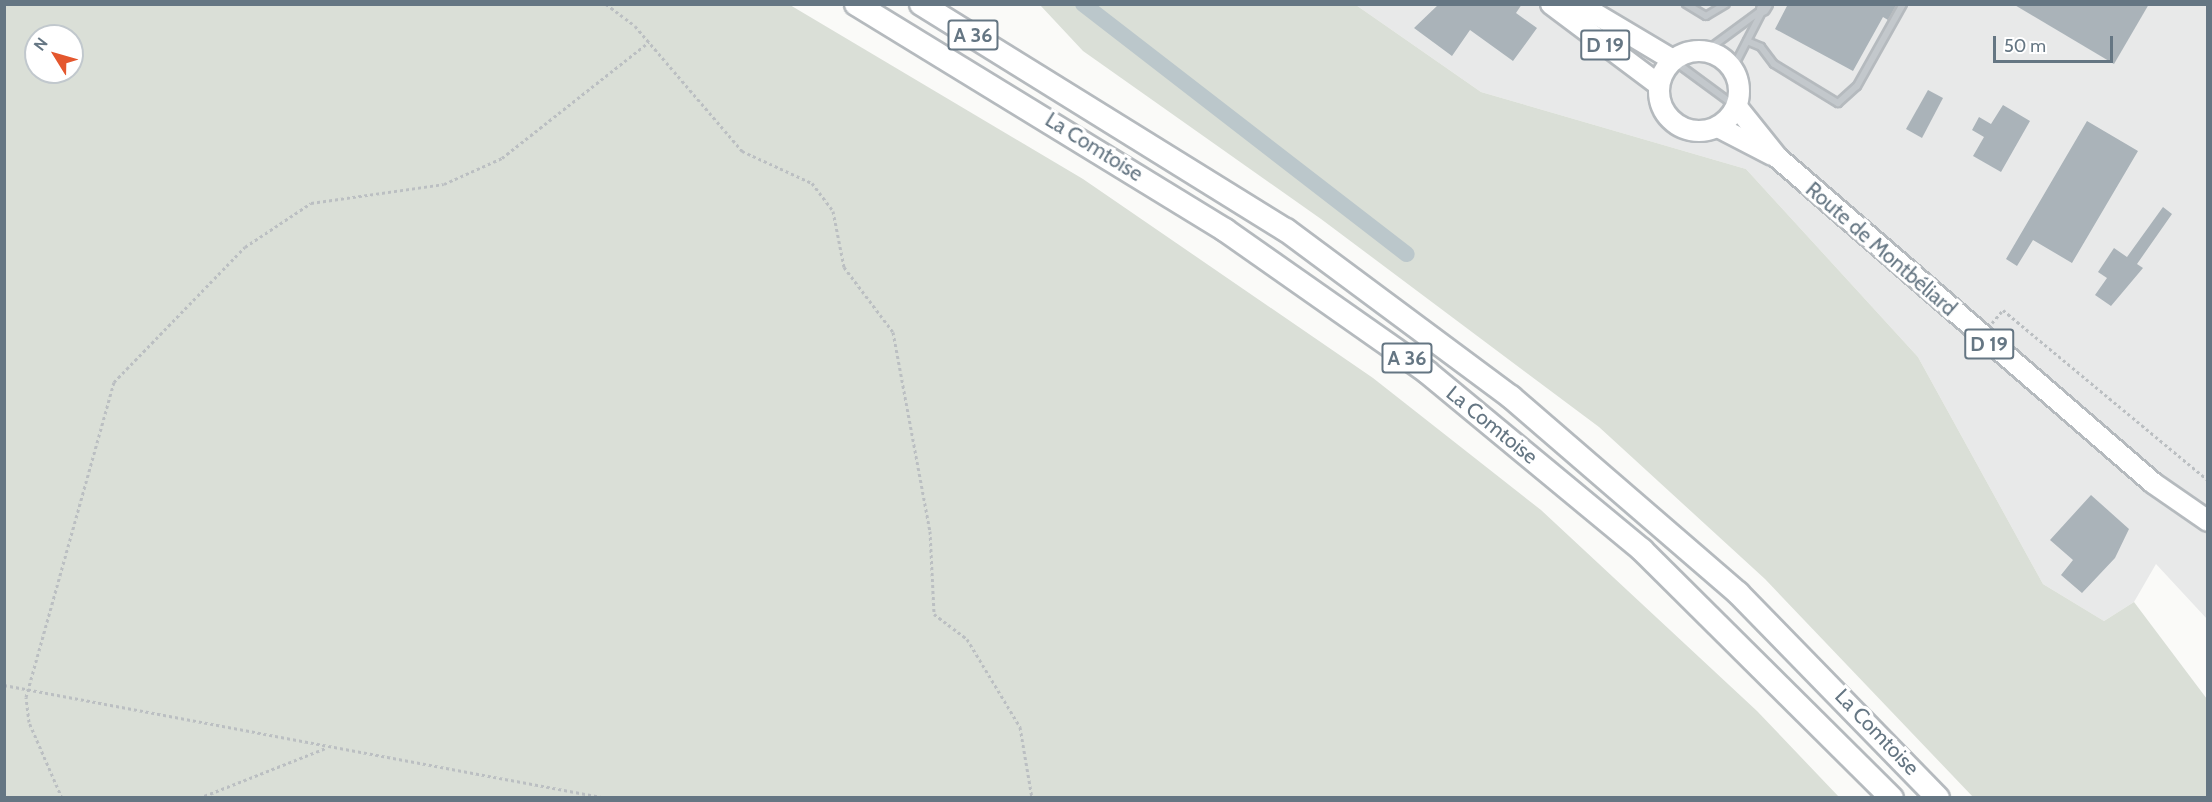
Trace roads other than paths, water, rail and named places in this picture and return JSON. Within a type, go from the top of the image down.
[{"type":"highway","name":"La Comtoise","points":[[856,4],[1208,219],[1426,372],[1659,566],[1892,798]]},
{"type":"highway","name":"La Comtoise","points":[[921,4],[1219,186],[1493,382],[1738,593],[1938,798]]},
{"type":"main road","name":"D 19","points":[[1551,4],[1659,85]]},
{"type":"main road","name":"D 19","points":[[1579,4],[1673,60]]},
{"type":"main road","points":[[1706,51],[1733,68],[1740,94],[1737,107],[1718,127],[1693,131],[1671,120],[1659,85],[1673,60],[1706,51]]},
{"type":"main road","name":"Route de Montbéliard","points":[[1737,107],[1778,158],[2153,483],[2208,521]]},
{"type":"main road","name":"Route de Montbéliard","points":[[1718,127],[1778,158]]},
{"type":"lane","points":[[1686,4],[1706,16],[1726,4]]},
{"type":"lane","points":[[1747,41],[1761,46],[1774,64],[1838,103],[1857,86],[1903,4]]},
{"type":"lane","points":[[1733,68],[1761,6]]},
{"type":"lane","points":[[1706,51],[1761,6]]},
{"type":"lane","points":[[1673,60],[1737,107]]},
{"type":"waterway","points":[[1083,4],[1407,254]]}]
